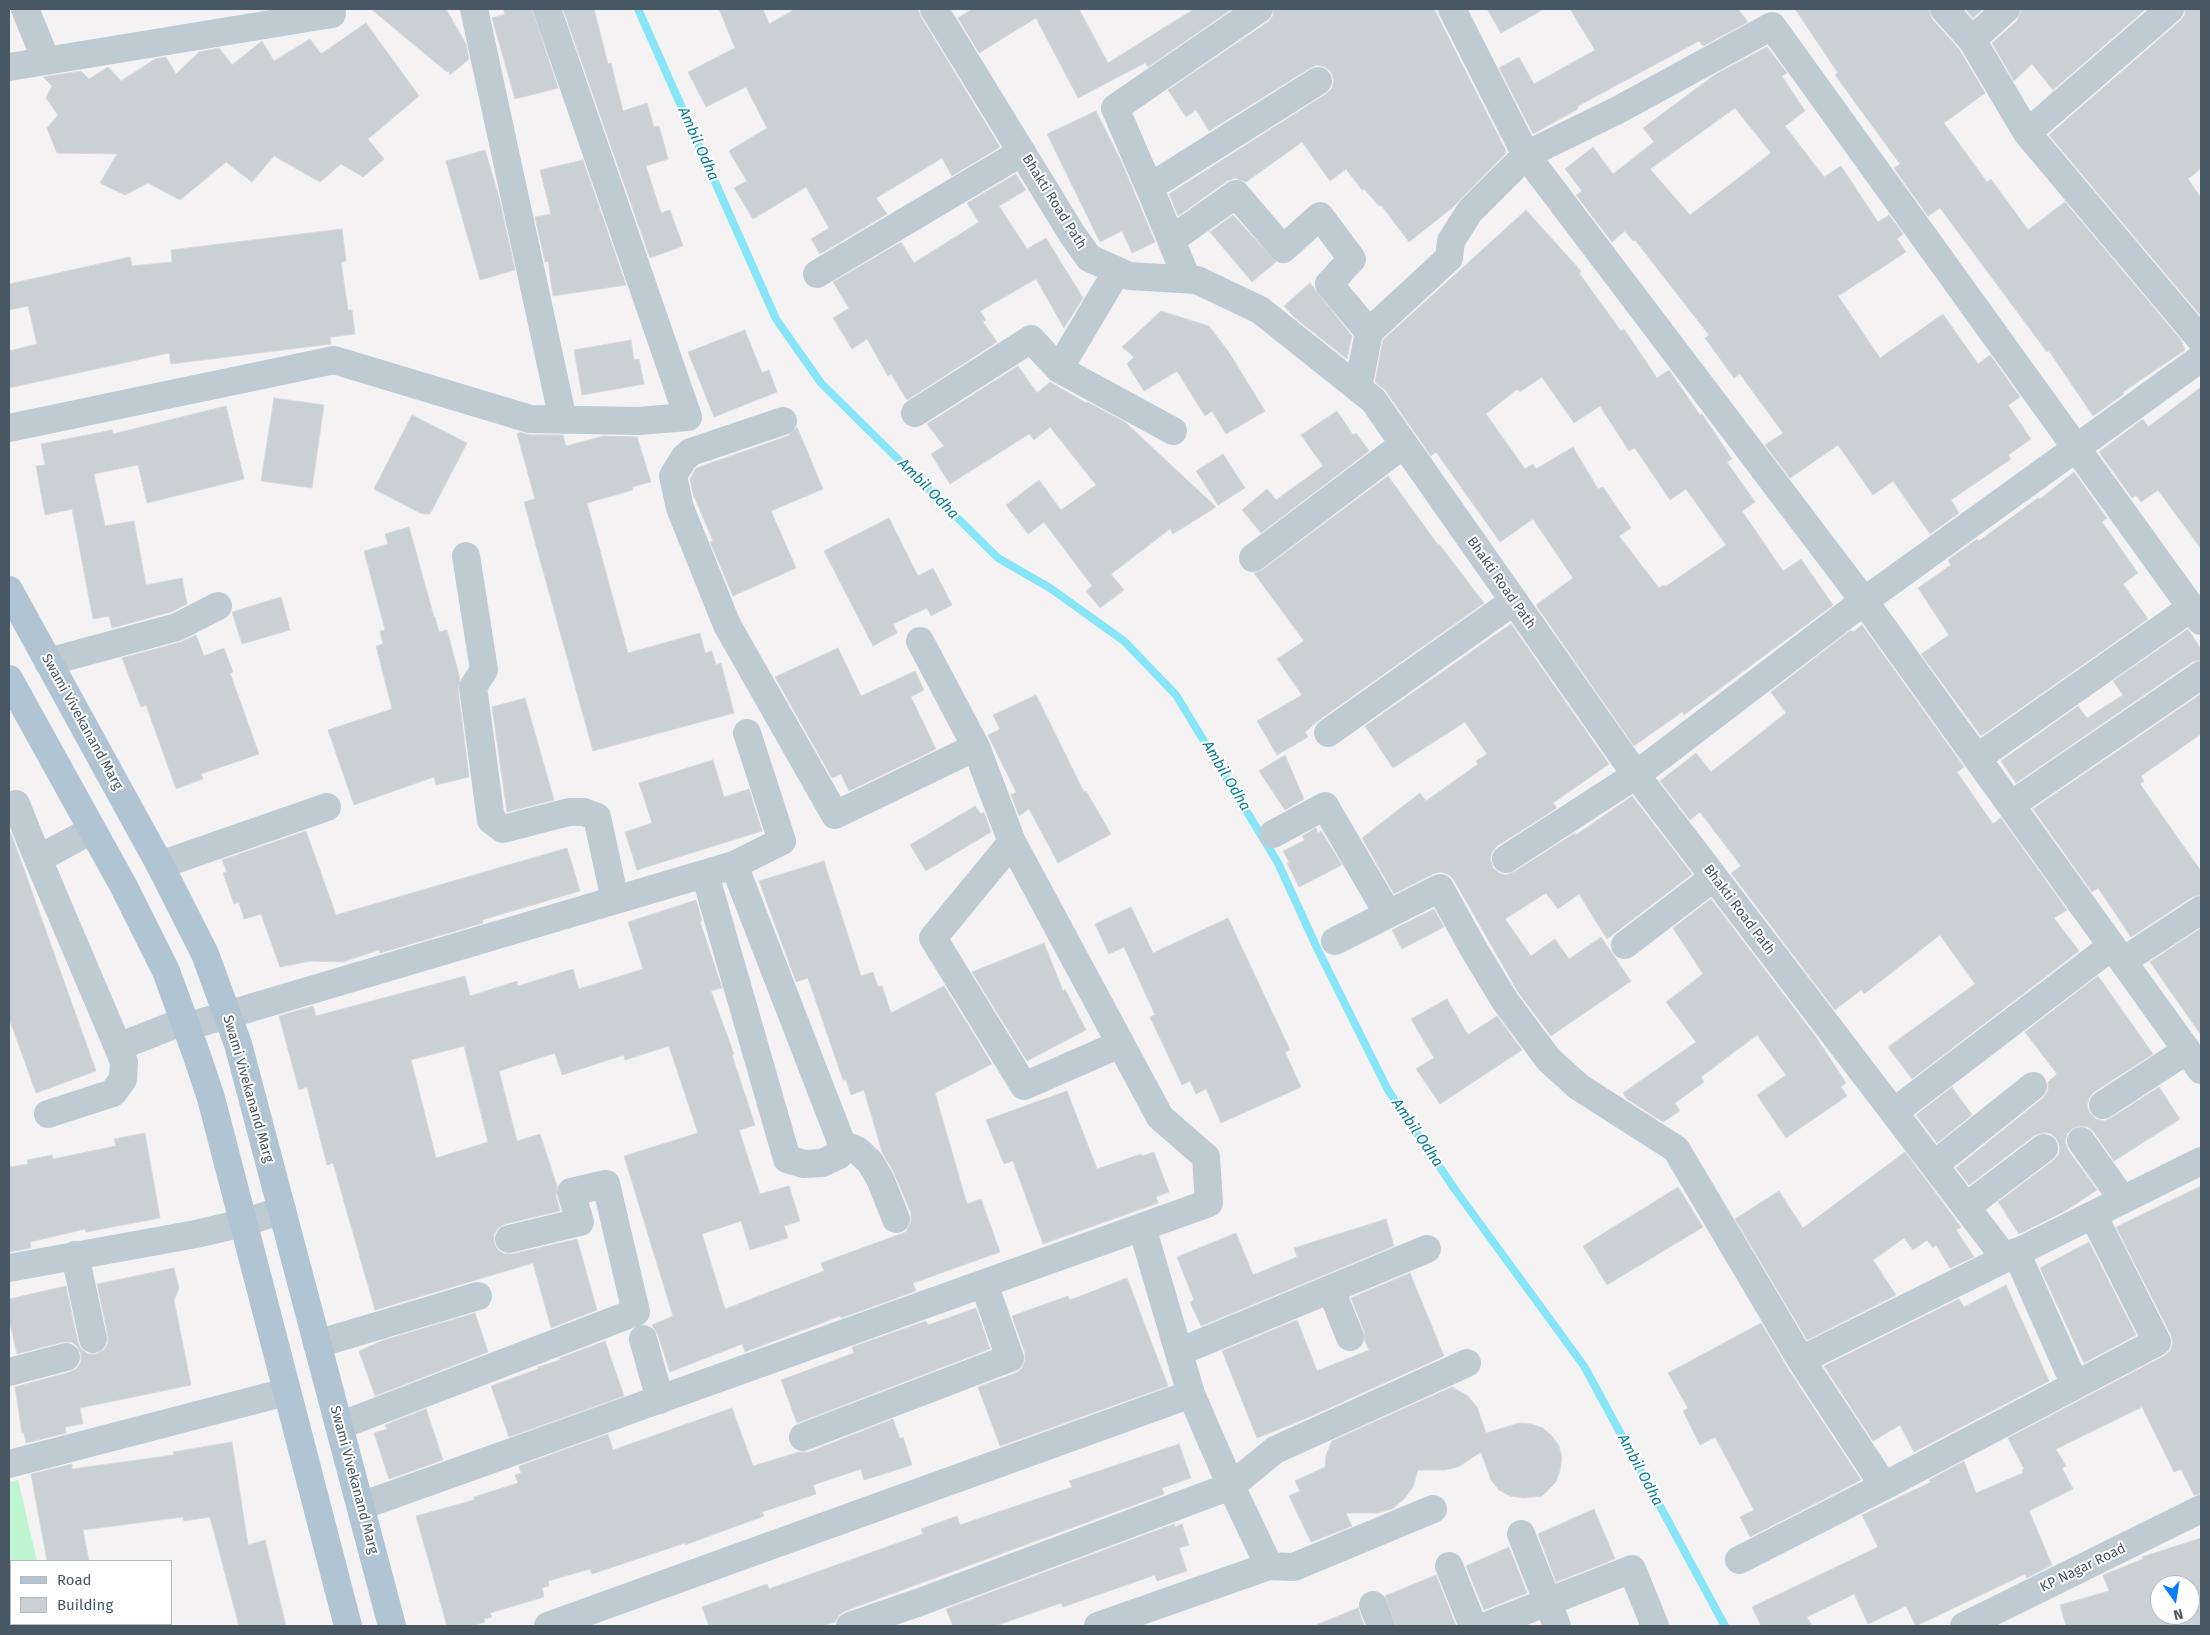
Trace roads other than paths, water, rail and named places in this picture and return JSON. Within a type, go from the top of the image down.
[{"type":"main road","name":"Swami Vivekanand Marg","points":[[9,590],[160,865],[205,954],[238,1044],[392,1626]]},
{"type":"main road","points":[[9,679],[123,885],[166,971],[185,1024],[211,1098],[348,1626]]},
{"type":"street","points":[[25,9],[46,60]]},
{"type":"street","points":[[474,9],[564,420]]},
{"type":"street","points":[[9,428],[334,360],[530,419],[638,421],[688,417],[547,9]]},
{"type":"street","name":"Bhakti Road Path","points":[[934,9],[1072,234],[1089,258],[1129,276],[1197,280],[1260,310],[1373,400],[1636,775],[1934,1165],[1966,1206],[2010,1255],[2075,1385]]},
{"type":"street","points":[[1187,279],[1150,187],[1115,108],[1259,9]]},
{"type":"street","points":[[1452,9],[1526,154],[1864,601],[2194,1060],[2103,1105]]},
{"type":"street","points":[[1944,9],[1972,40],[2028,133],[2201,340]]},
{"type":"street","points":[[1972,40],[2006,9]]},
{"type":"street","points":[[2028,133],[2170,9]]},
{"type":"street","points":[[9,67],[332,14]]},
{"type":"street","points":[[1358,388],[1369,332],[1449,258],[1451,241],[1470,211],[1526,154],[1618,110],[1772,26],[2077,446],[2196,614],[1977,758]]},
{"type":"street","points":[[1150,187],[1318,81]]},
{"type":"street","points":[[817,274],[1022,152]]},
{"type":"street","points":[[1171,240],[1236,194],[1283,249],[1320,216],[1352,259],[1329,284],[1369,332]]},
{"type":"street","points":[[1059,369],[1117,271]]},
{"type":"street","points":[[915,414],[1031,339],[1059,369],[1173,432]]},
{"type":"street","points":[[1506,859],[1636,775],[1864,601],[2201,358]]},
{"type":"street","points":[[783,422],[690,452],[673,476],[680,508],[727,625],[835,814],[976,747]]},
{"type":"street","points":[[1253,558],[1404,444]]},
{"type":"street","points":[[466,556],[484,670],[473,687],[491,820],[503,829],[570,812],[584,812],[597,818],[616,900]]},
{"type":"street","points":[[1328,733],[1514,601]]},
{"type":"street","points":[[48,662],[177,627],[218,606]]},
{"type":"street","points":[[361,1506],[1209,1203],[1206,1157],[1160,1117],[1012,842],[976,747],[920,641]]},
{"type":"street","points":[[2011,805],[2201,675]]},
{"type":"street","points":[[118,1047],[185,1024],[227,1014],[734,865],[782,840],[747,733]]},
{"type":"street","points":[[16,804],[124,1062],[123,1079],[113,1093],[48,1114]]},
{"type":"street","points":[[1273,834],[1325,806],[1388,914]]},
{"type":"street","points":[[160,865],[327,807]]},
{"type":"street","points":[[38,859],[92,830]]},
{"type":"street","points":[[1012,842],[933,938],[1024,1086],[1120,1044]]},
{"type":"street","points":[[705,874],[787,1159],[804,1164],[822,1163],[839,1155],[842,1144],[734,865]]},
{"type":"street","points":[[1625,945],[1714,877]]},
{"type":"street","points":[[1335,941],[1440,888],[1505,1001],[1549,1060],[1579,1087],[1676,1149],[1801,1360],[1884,1486]]},
{"type":"street","points":[[1894,1112],[2118,954],[2201,910]]},
{"type":"street","points":[[1934,1165],[2034,1086]]},
{"type":"street","points":[[2081,1141],[2123,1200]]},
{"type":"street","points":[[842,1144],[856,1150],[870,1162],[880,1179],[896,1219]]},
{"type":"street","points":[[1966,1206],[2044,1148]]},
{"type":"street","points":[[1801,1360],[2201,1161]]},
{"type":"street","points":[[339,1426],[636,1312],[606,1184],[571,1192],[580,1222],[509,1240]]},
{"type":"street","points":[[9,1268],[196,1234],[243,1223],[282,1210]]},
{"type":"street","points":[[1739,1560],[2157,1342],[2092,1215]]},
{"type":"street","points":[[1142,1227],[1192,1394],[1231,1486],[1269,1566]]},
{"type":"street","points":[[1179,1352],[1427,1249]]},
{"type":"street","points":[[75,1255],[93,1339]]},
{"type":"street","points":[[803,1437],[1010,1358],[984,1284]]},
{"type":"street","points":[[1331,1290],[1350,1337]]},
{"type":"street","points":[[317,1344],[478,1296]]},
{"type":"street","points":[[643,1339],[660,1400]]},
{"type":"street","points":[[9,1372],[66,1357]]},
{"type":"street","points":[[861,1625],[1231,1486],[1275,1450],[1467,1363]]},
{"type":"street","points":[[9,1464],[286,1392]]},
{"type":"street","points":[[548,1626],[1192,1394]]},
{"type":"street","points":[[1098,1626],[1269,1566],[1294,1568],[1433,1509]]},
{"type":"street","name":"KP Nagar Road","points":[[1964,1626],[2201,1509]]},
{"type":"street","points":[[1521,1534],[1553,1614]]},
{"type":"street","points":[[1449,1566],[1473,1626]]},
{"type":"street","points":[[1486,1626],[1553,1614],[1632,1569],[1655,1626]]},
{"type":"waterway","name":"Ambil Odha","points":[[638,9],[776,319],[821,383],[998,558],[1050,588],[1124,641],[1176,695],[1278,863],[1317,948],[1388,1090],[1456,1191],[1584,1366],[1725,1626]]}]
